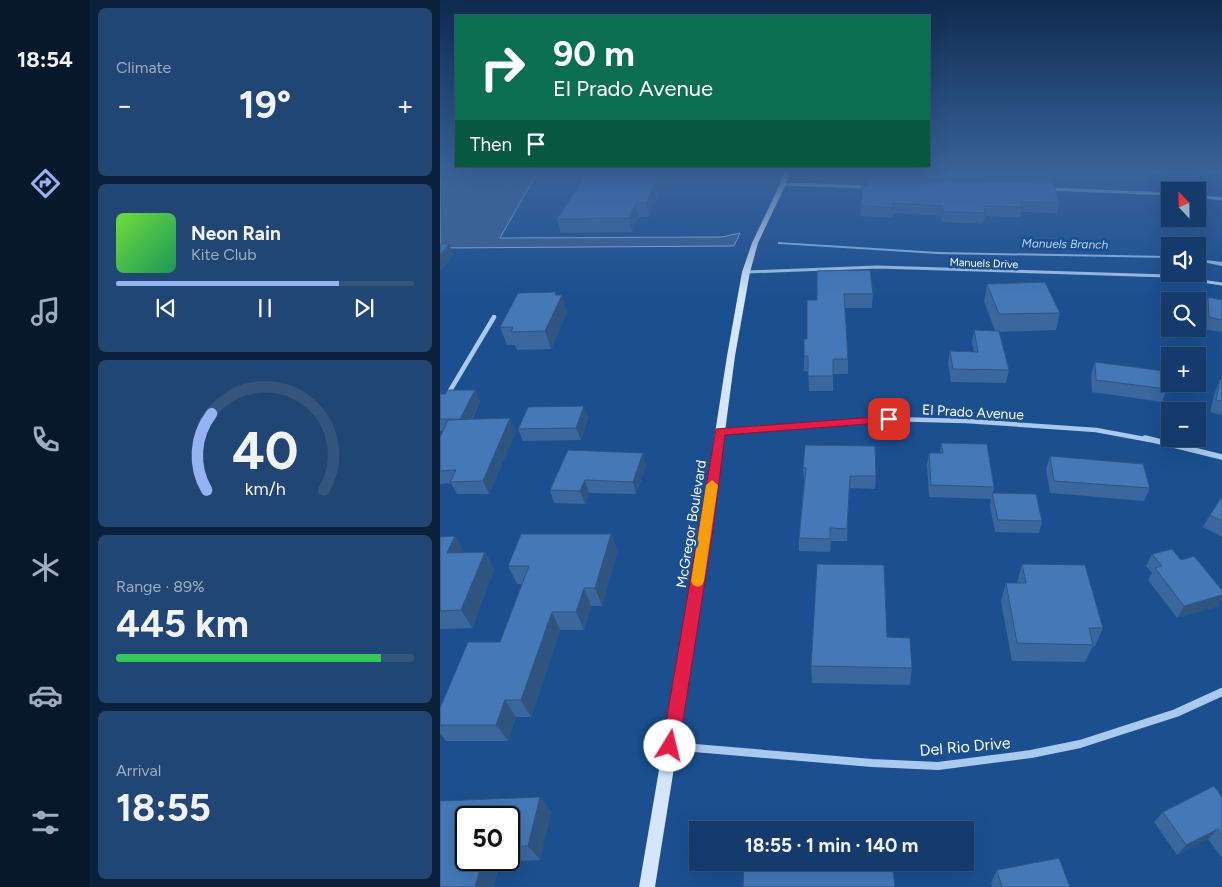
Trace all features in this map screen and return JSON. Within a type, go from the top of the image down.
[{"type":"main road","name":"McGregor Boulevard","points":[[647,887],[706,530],[746,272],[755,243],[768,214]]},
{"type":"street","name":"Manuels Drive","points":[[746,272],[877,267],[1168,276],[1222,284]]},
{"type":"street","points":[[444,400],[494,317]]},
{"type":"street","name":"El Prado Avenue","points":[[720,432],[889,419],[966,421],[1122,434],[1162,441],[1222,457]]},
{"type":"street","name":"Del Rio Drive","points":[[670,746],[872,763],[938,766],[1031,754],[1080,744],[1176,713],[1222,692]]},
{"type":"water","points":[[440,214],[513,214],[500,238],[722,237],[740,233],[734,246],[440,248]]},
{"type":"building","points":[[560,214],[631,214],[629,218],[557,219]]},
{"type":"building","points":[[440,244],[449,244],[440,255]]},
{"type":"building","points":[[870,270],[873,294],[844,294],[848,359],[833,359],[833,376],[808,376],[808,356],[804,356],[804,339],[807,339],[807,300],[817,300],[817,271]]},
{"type":"building","points":[[1045,282],[1060,313],[999,314],[987,284]]},
{"type":"building","points":[[556,292],[555,295],[562,295],[545,331],[511,332],[513,327],[500,327],[518,293]]},
{"type":"building","points":[[1208,297],[1222,300],[1222,320],[1209,317]]},
{"type":"building","points":[[974,330],[999,331],[1009,370],[953,369],[950,351],[978,352]]},
{"type":"building","points":[[1095,362],[1161,371],[1161,388],[1096,380]]},
{"type":"building","points":[[1220,379],[1222,380],[1222,401],[1216,400]]},
{"type":"building","points":[[448,390],[475,390],[460,419],[440,419],[440,394],[445,394]]},
{"type":"building","points":[[584,406],[576,428],[518,429],[528,407]]},
{"type":"building","points":[[510,418],[483,481],[450,482],[456,470],[440,471],[440,437],[448,420]]},
{"type":"building","points":[[941,443],[987,444],[994,487],[931,485],[929,453],[943,453]]},
{"type":"building","points":[[805,445],[875,446],[876,476],[850,476],[847,529],[830,528],[830,539],[799,538],[806,468],[803,468]]},
{"type":"building","points":[[568,450],[643,453],[633,482],[585,480],[580,491],[550,490]]},
{"type":"building","points":[[1050,456],[1143,464],[1150,488],[1054,481]]},
{"type":"building","points":[[992,493],[1036,494],[1042,521],[998,520]]},
{"type":"building","points":[[1222,497],[1222,521],[1210,515]]},
{"type":"building","points":[[521,534],[611,534],[595,588],[584,588],[576,612],[552,612],[521,700],[505,700],[496,725],[440,725],[440,708],[468,642],[500,642],[529,566],[508,566]]},
{"type":"building","points":[[455,536],[447,553],[485,552],[461,610],[440,611],[440,537]]},
{"type":"building","points":[[1172,549],[1181,560],[1194,556],[1222,590],[1222,595],[1184,606],[1155,568],[1162,566],[1152,554]]},
{"type":"building","points":[[817,564],[884,565],[887,637],[910,638],[912,668],[811,666]]},
{"type":"building","points":[[1022,564],[1085,565],[1103,628],[1089,628],[1093,645],[1017,643],[1006,583],[1026,583]]},
{"type":"building","points":[[1214,786],[1222,797],[1222,835],[1218,829],[1186,845],[1163,812]]},
{"type":"building","points":[[540,797],[528,846],[520,846],[520,806],[455,806],[455,871],[480,871],[475,887],[440,887],[440,801]]},
{"type":"building","points":[[1059,858],[1070,887],[1002,887],[997,870]]},
{"type":"building","points":[[744,871],[893,871],[895,887],[743,887]]},
{"type":"waterway","name":"Manuels Branch","points":[[780,243],[938,253],[1161,257]]},
{"type":"waterway","name":"Manuels Branch","points":[[1206,261],[1222,264]]},
{"type":"slow traffic","points":[[698,581],[712,485]]},
{"type":"route","points":[[670,746],[706,530],[720,432],[889,419]]}]
